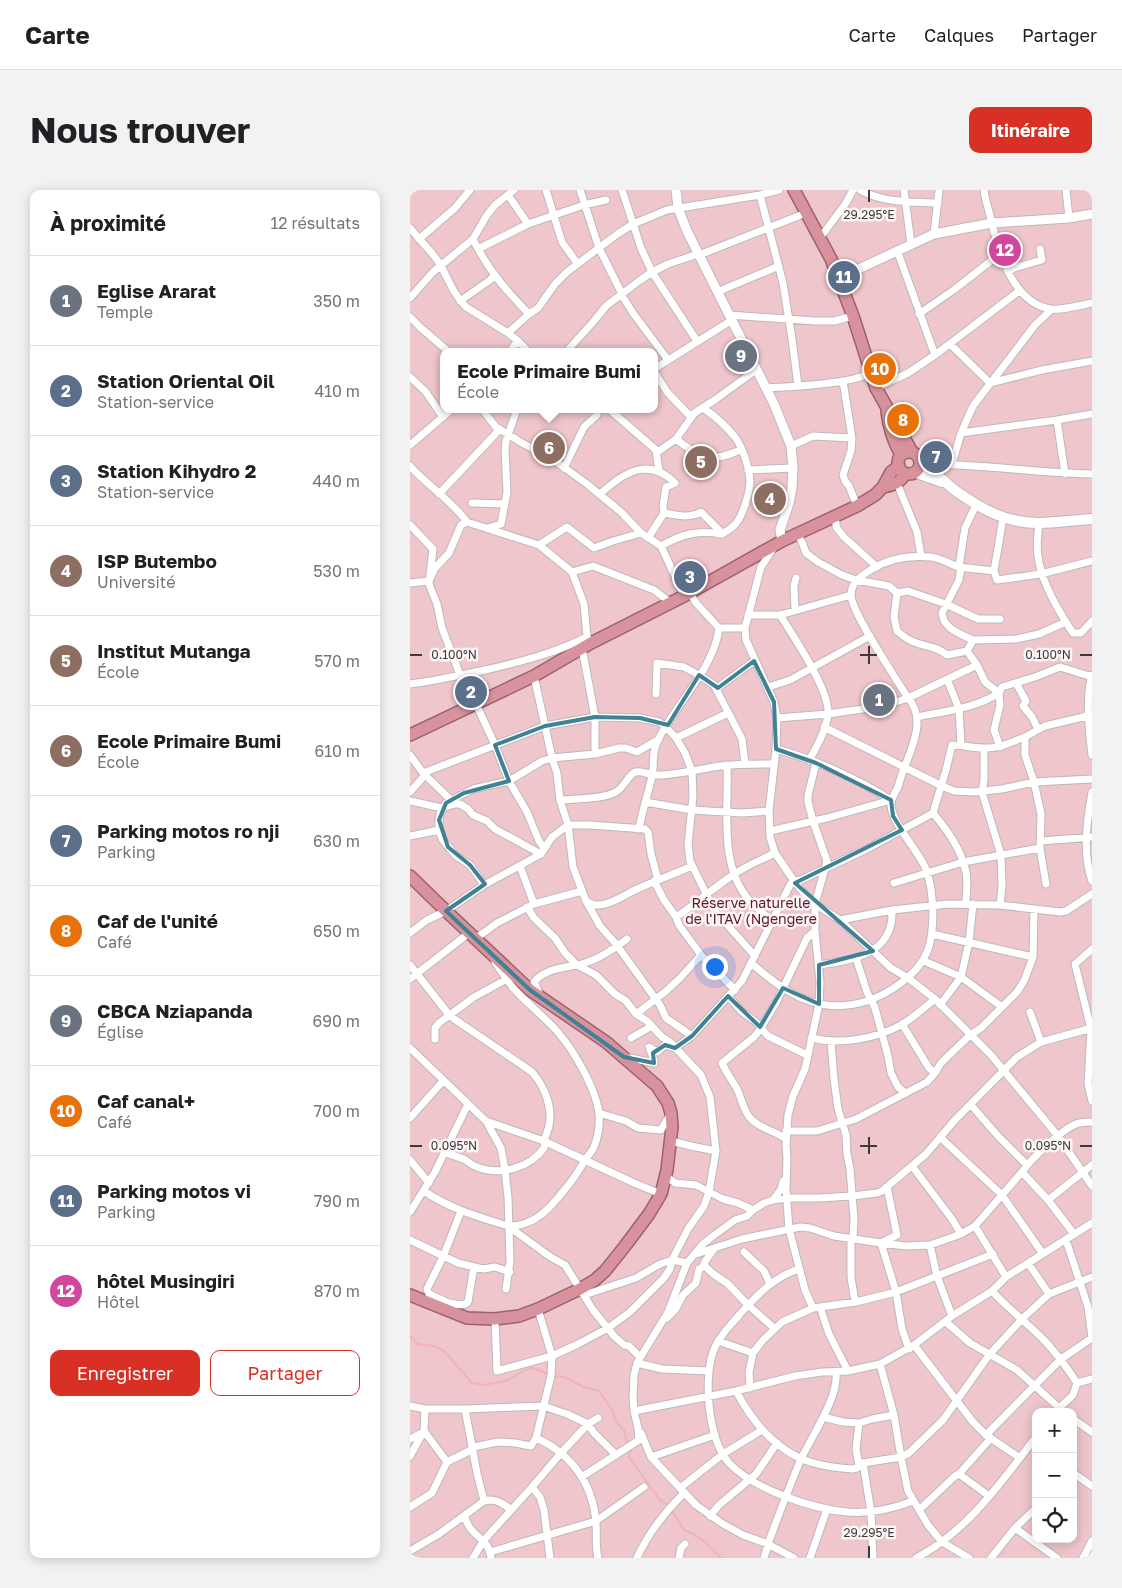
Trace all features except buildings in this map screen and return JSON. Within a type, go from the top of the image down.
[{"type":"highway","points":[[794,190],[831,259],[876,388],[886,404],[895,444],[911,464]]},
{"type":"highway","points":[[883,487],[898,483],[911,464]]},
{"type":"highway","points":[[410,735],[534,676],[587,643],[671,603],[830,517],[857,506],[875,495],[883,487],[891,472],[911,464]]},
{"type":"highway","points":[[410,1295],[457,1315],[480,1320],[519,1316],[582,1292],[605,1271],[649,1214],[661,1194],[666,1176],[671,1141],[671,1113],[666,1098],[657,1086],[599,1037],[541,997],[511,973],[411,879]]},
{"type":"main road","points":[[911,464],[945,483],[976,505],[1003,518],[1039,523],[1092,519]]},
{"type":"street","points":[[419,240],[455,208],[470,190]]},
{"type":"street","points":[[546,190],[565,248],[577,263]]},
{"type":"street","points":[[580,190],[599,248],[622,294],[633,313],[668,360]]},
{"type":"street","points":[[622,190],[640,248],[652,272],[697,341]]},
{"type":"street","points":[[676,190],[678,208],[698,254],[774,404],[791,446],[793,468],[789,503],[780,530],[778,544],[761,567],[746,628],[746,640],[754,661],[768,687],[778,718],[769,811],[770,831],[775,853],[794,882],[815,904],[840,920],[891,968],[908,978],[937,1002],[1005,1070],[1058,1136],[1092,1186]]},
{"type":"street","points":[[508,333],[538,308],[555,284],[577,263],[633,224],[667,210],[778,190]]},
{"type":"street","points":[[820,238],[846,203],[853,190]]},
{"type":"street","points":[[860,190],[884,199],[938,203]]},
{"type":"street","points":[[904,190],[911,244]]},
{"type":"street","points":[[934,234],[939,190]]},
{"type":"street","points":[[984,190],[1001,253],[1008,272],[1019,291],[1037,304],[1051,310],[1092,303]]},
{"type":"street","points":[[1066,190],[1069,218]]},
{"type":"street","points":[[410,298],[440,265],[473,239],[486,215],[511,192],[528,224]]},
{"type":"street","points":[[760,194],[779,266],[789,318],[798,386]]},
{"type":"street","points":[[478,249],[528,224],[584,205],[606,200]]},
{"type":"street","points":[[570,348],[606,306],[652,272],[806,213]]},
{"type":"street","points":[[839,278],[934,234],[992,223],[1069,218],[1092,214]]},
{"type":"street","points":[[410,228],[440,265],[454,294],[460,301],[470,310],[508,333],[525,348]]},
{"type":"street","points":[[473,239],[494,276],[529,314]]},
{"type":"street","points":[[897,250],[934,355]]},
{"type":"street","points":[[1008,272],[1014,268],[1042,260],[1040,250]]},
{"type":"street","points":[[919,314],[956,289],[1001,253]]},
{"type":"street","points":[[717,292],[779,266]]},
{"type":"street","points":[[460,301],[494,276]]},
{"type":"street","points":[[876,388],[908,373],[950,344],[1019,291]]},
{"type":"street","points":[[952,464],[961,433],[973,406],[1035,325],[1051,310]]},
{"type":"street","points":[[658,367],[730,317],[789,318],[799,321],[815,321],[834,320],[852,316]]},
{"type":"street","points":[[410,317],[444,348]]},
{"type":"street","points":[[512,348],[518,341]]},
{"type":"street","points":[[950,344],[990,383]]},
{"type":"street","points":[[990,383],[1042,370],[1092,361]]},
{"type":"street","points":[[656,450],[659,451],[676,439],[693,415],[756,370]]},
{"type":"street","points":[[765,388],[843,381],[866,376],[870,372]]},
{"type":"street","points":[[410,377],[425,391],[440,413]]},
{"type":"street","points":[[658,377],[666,392],[687,414],[693,415]]},
{"type":"street","points":[[843,381],[852,438],[851,452],[843,475],[845,481],[850,486],[857,506]]},
{"type":"street","points":[[661,546],[686,534],[697,532],[722,534],[737,522],[746,501],[750,483],[748,470],[736,438],[703,408]]},
{"type":"street","points":[[440,413],[443,417]]},
{"type":"street","points":[[410,445],[448,413]]},
{"type":"street","points":[[485,413],[500,430],[544,454],[564,468],[600,494],[645,536],[661,546],[686,594],[719,628],[746,628]]},
{"type":"street","points":[[485,528],[501,524],[506,504],[507,474],[505,452],[508,435],[516,413]]},
{"type":"street","points":[[564,468],[584,427],[597,413]]},
{"type":"street","points":[[614,413],[656,450],[659,471]]},
{"type":"street","points":[[961,433],[1092,414]]},
{"type":"street","points":[[1057,420],[1065,474]]},
{"type":"street","points":[[439,494],[500,430]]},
{"type":"street","points":[[791,446],[813,436],[852,438]]},
{"type":"street","points":[[676,439],[688,449],[702,455],[718,457],[741,450]]},
{"type":"street","points":[[911,464],[952,464],[1065,474],[1092,474]]},
{"type":"street","points":[[410,466],[461,513],[467,522],[539,545],[572,572],[584,604],[595,717],[596,754]]},
{"type":"street","points":[[748,470],[793,468]]},
{"type":"street","points":[[539,545],[567,526],[594,548],[613,541],[645,536],[664,513],[663,506],[666,487],[674,483],[668,476],[659,471],[638,469],[616,479],[600,494]]},
{"type":"street","points":[[898,483],[918,532],[920,556]]},
{"type":"street","points":[[472,503],[506,504]]},
{"type":"street","points":[[976,505],[965,528],[959,580],[942,613],[944,621],[950,628],[973,640],[1016,639],[1040,634],[1066,622]]},
{"type":"street","points":[[664,513],[685,517],[701,512],[719,530],[718,534]]},
{"type":"street","points":[[830,517],[836,522],[836,526],[844,537],[877,567]]},
{"type":"street","points":[[1003,518],[994,571],[998,580],[1041,574],[1091,562]]},
{"type":"street","points":[[429,581],[435,568],[445,559],[461,525],[467,522]]},
{"type":"street","points":[[1039,523],[1037,553],[1041,574],[1066,622],[1073,633],[1081,633],[1092,621]]},
{"type":"street","points":[[410,525],[445,559]]},
{"type":"street","points":[[797,534],[806,553],[829,568],[856,580],[888,586],[897,593],[908,591],[946,604],[978,619],[1000,619]]},
{"type":"street","points":[[433,549],[429,584],[437,604],[442,628],[460,675]]},
{"type":"street","points":[[752,964],[802,1000],[819,1004],[852,1005],[871,1000],[892,990],[916,971],[924,961],[931,944],[932,934],[931,891],[927,872],[915,848],[893,816],[891,800],[897,790],[917,731],[915,705],[908,698],[854,607],[851,595],[852,587],[856,580],[894,558],[934,557],[960,566],[994,571]]},
{"type":"street","points":[[572,572],[593,566],[654,590],[671,603]]},
{"type":"street","points":[[795,610],[794,586],[796,578]]},
{"type":"street","points":[[410,583],[429,581]]},
{"type":"street","points":[[897,593],[894,617],[897,631],[911,641],[941,650],[947,655],[967,651]]},
{"type":"street","points":[[748,615],[780,615],[851,595]]},
{"type":"street","points":[[780,615],[812,668],[826,699],[828,714],[813,762],[808,795],[808,802],[826,857],[826,864],[815,904],[815,930],[819,965],[819,1004],[805,1069],[790,1109],[786,1131],[786,1188],[789,1229],[805,1290],[817,1308],[848,1371]]},
{"type":"street","points":[[639,829],[652,775],[654,763],[652,755],[666,727],[714,649],[719,628]]},
{"type":"street","points":[[768,687],[790,680],[870,636]]},
{"type":"street","points":[[967,651],[973,640]]},
{"type":"street","points":[[410,684],[514,663],[587,643]]},
{"type":"street","points":[[967,651],[977,665],[984,682],[999,693]]},
{"type":"street","points":[[716,689],[754,661]]},
{"type":"street","points":[[656,694],[657,663],[684,667],[714,685],[742,739],[745,764]]},
{"type":"street","points":[[778,718],[828,714],[883,706],[908,698],[977,665]]},
{"type":"street","points":[[1000,746],[994,730],[1000,705],[999,693],[1002,687],[1060,667],[1092,676],[1088,688],[1091,715],[1089,733],[1092,754]]},
{"type":"street","points":[[534,676],[557,773],[560,800],[568,825],[573,867],[586,901],[600,926],[618,946],[663,1010],[666,1018],[692,1036]]},
{"type":"street","points":[[947,679],[959,709],[961,745]]},
{"type":"street","points":[[1016,683],[1026,701],[1023,706],[1032,717],[1038,729]]},
{"type":"street","points":[[917,717],[959,709],[989,699],[999,693]]},
{"type":"street","points":[[476,704],[495,745],[509,782],[527,812],[542,851]]},
{"type":"street","points":[[676,738],[728,713]]},
{"type":"street","points":[[674,1048],[692,1036],[742,981],[790,885],[869,848],[933,813],[952,746],[961,745],[984,748],[1000,746],[1025,737],[1045,726],[1091,715]]},
{"type":"street","points":[[410,792],[424,774],[545,726],[595,717],[640,718],[660,722],[676,738],[685,753],[692,771],[692,810],[688,845],[692,866],[714,910],[755,956]]},
{"type":"street","points":[[824,727],[954,791],[982,792],[1034,782],[1092,779]]},
{"type":"street","points":[[1025,737],[1025,755],[1034,782],[1040,814],[1040,845],[1046,884]]},
{"type":"street","points":[[484,885],[470,865],[456,856],[448,847],[439,830],[440,814],[446,803],[473,789],[509,782],[542,761],[552,758],[596,754],[620,748],[637,752],[659,739]]},
{"type":"street","points":[[984,748],[982,792],[1000,855],[1002,886],[1000,905]]},
{"type":"street","points":[[776,749],[794,754],[870,787],[891,800]]},
{"type":"street","points":[[410,755],[424,774],[451,800]]},
{"type":"street","points":[[560,800],[611,794],[623,786],[635,772],[644,771],[652,775],[727,765],[774,764]]},
{"type":"street","points":[[727,765],[727,838],[731,864],[748,899],[772,920]]},
{"type":"street","points":[[1092,792],[1088,817],[1088,861],[1092,881]]},
{"type":"street","points":[[770,831],[891,800]]},
{"type":"street","points":[[410,801],[442,808],[455,804],[464,805],[473,815],[487,821],[496,829],[542,851]]},
{"type":"street","points":[[645,802],[692,810],[742,813],[769,811]]},
{"type":"street","points":[[811,1038],[831,1042],[852,1040],[882,1032],[902,1024],[937,1002],[961,977],[969,942],[970,904],[966,873],[952,836],[933,813]]},
{"type":"street","points":[[410,933],[427,920],[446,912],[484,885],[520,866],[542,851],[552,837],[568,825],[590,824],[646,829],[656,881],[664,900],[676,917],[679,925],[701,955],[735,990]]},
{"type":"street","points":[[410,836],[439,830]]},
{"type":"street","points":[[894,883],[963,862],[1040,845],[1089,837]]},
{"type":"street","points":[[676,917],[694,906],[735,873],[775,853]]},
{"type":"street","points":[[520,866],[534,904]]},
{"type":"street","points":[[586,901],[599,905],[618,899],[625,894],[692,866]]},
{"type":"street","points":[[410,979],[472,936],[527,907],[582,891]]},
{"type":"street","points":[[840,920],[892,910],[932,905],[1000,905],[1055,912],[1066,911],[1092,894]]},
{"type":"street","points":[[495,1319],[497,1371],[552,1356],[608,1328],[630,1312],[664,1278],[688,1229],[704,1206],[709,1192],[716,1151],[712,1109],[707,1088],[701,1075],[670,1042],[636,1014],[626,1002],[596,975],[577,965],[565,953],[555,938],[534,918],[527,907]]},
{"type":"street","points":[[819,965],[856,958],[873,951],[890,930],[892,910]]},
{"type":"street","points":[[786,1131],[818,1130],[856,1119],[927,1082],[941,1063],[970,1034],[981,1028],[1002,1008],[1017,992],[1024,981],[1033,957],[1034,910]]},
{"type":"street","points":[[786,1140],[752,1120],[746,1112],[736,1088],[722,1063],[754,1037],[776,1003],[807,938],[815,930]]},
{"type":"street","points":[[932,934],[1033,957]]},
{"type":"street","points":[[541,997],[535,981],[547,973],[558,969],[594,960],[627,939]]},
{"type":"street","points":[[1092,949],[1075,964],[1091,1029],[1088,1084],[1092,1100]]},
{"type":"street","points":[[424,1191],[461,1211],[508,1226],[523,1224],[544,1214],[555,1204],[575,1177],[584,1160],[593,1150],[599,1130],[599,1113],[594,1097],[571,1050],[556,1030],[515,990],[487,950]]},
{"type":"street","points":[[636,1014],[679,979],[701,955]]},
{"type":"street","points":[[856,958],[867,992],[875,1008],[891,1073],[898,1087],[905,1093]]},
{"type":"street","points":[[924,961],[961,977],[1002,1008]]},
{"type":"street","points":[[410,966],[450,1016],[532,1072],[540,1081],[549,1104],[549,1125],[544,1148],[532,1160],[514,1168],[490,1170],[477,1167],[445,1152]]},
{"type":"street","points":[[435,1039],[435,1028],[439,1023],[474,997],[506,979]]},
{"type":"street","points":[[728,996],[741,1011],[756,1022],[772,1039],[807,1055]]},
{"type":"street","points":[[1030,1012],[1041,1042]]},
{"type":"street","points":[[902,1024],[929,1068],[935,1073]]},
{"type":"street","points":[[631,1038],[652,1026]]},
{"type":"street","points":[[583,1476],[639,1440],[634,1411],[633,1385],[638,1360],[668,1312],[687,1263],[712,1236],[735,1220],[747,1216],[764,1203],[773,1200],[877,1194],[926,1154],[954,1121],[1017,1057],[1041,1042],[1091,1029]]},
{"type":"street","points":[[831,1042],[838,1109],[846,1135],[850,1169],[852,1196],[850,1269],[856,1302]]},
{"type":"street","points":[[624,1057],[654,1063],[648,1047],[657,1052],[665,1045],[674,1048]]},
{"type":"street","points":[[410,1049],[486,1121],[501,1148],[505,1170],[510,1272],[506,1289]]},
{"type":"street","points":[[410,1118],[443,1081]]},
{"type":"street","points":[[410,1212],[429,1182],[468,1104]]},
{"type":"street","points":[[971,1105],[1027,1165]]},
{"type":"street","points":[[599,1113],[626,1120],[638,1128],[661,1130],[671,1113]]},
{"type":"street","points":[[486,1121],[544,1141],[661,1194]]},
{"type":"street","points":[[694,1255],[742,1239],[789,1229],[810,1228],[824,1234],[900,1246],[930,1245],[961,1234],[975,1226],[1027,1165],[1058,1136],[1078,1123],[1092,1122]]},
{"type":"street","points":[[940,1137],[1002,1195],[1043,1254]]},
{"type":"street","points":[[671,1141],[716,1151]]},
{"type":"street","points":[[410,1160],[429,1182]]},
{"type":"street","points":[[1048,1200],[1092,1165]]},
{"type":"street","points":[[912,1166],[961,1234]]},
{"type":"street","points":[[773,1200],[781,1188],[787,1171]]},
{"type":"street","points":[[1022,1172],[1048,1200],[1074,1234]]},
{"type":"street","points":[[666,1176],[675,1183],[696,1186],[753,1210]]},
{"type":"street","points":[[887,1187],[900,1246]]},
{"type":"street","points":[[461,1211],[443,1257],[427,1289],[428,1294],[449,1303],[466,1304],[468,1302],[474,1267]]},
{"type":"street","points":[[634,1411],[750,1388],[795,1376],[848,1371],[880,1364],[911,1347],[952,1316],[992,1291],[1006,1277],[1092,1223]]},
{"type":"street","points":[[508,1226],[549,1256],[565,1265],[593,1310],[624,1345],[629,1346],[638,1360],[662,1369],[709,1371]]},
{"type":"street","points":[[975,1226],[1006,1277]]},
{"type":"street","points":[[881,1243],[897,1235]]},
{"type":"street","points":[[410,1240],[443,1257],[474,1267],[483,1269],[494,1267],[510,1272]]},
{"type":"street","points":[[919,1510],[959,1474],[988,1436],[1062,1359],[1092,1338],[1088,1307],[1066,1240]]},
{"type":"street","points":[[881,1243],[896,1292],[902,1329],[911,1347],[957,1400],[973,1422],[988,1436],[1020,1458]]},
{"type":"street","points":[[930,1245],[937,1276],[952,1316]]},
{"type":"street","points":[[705,1266],[704,1263],[714,1248]]},
{"type":"street","points":[[744,1252],[764,1272],[770,1284]]},
{"type":"street","points":[[750,1388],[753,1353],[774,1328],[782,1322],[817,1308],[856,1302],[896,1292],[993,1254]]},
{"type":"street","points":[[582,1292],[636,1278],[660,1264],[672,1260],[687,1263]]},
{"type":"street","points":[[1028,1262],[1048,1294]]},
{"type":"street","points":[[705,1266],[715,1276],[728,1284],[774,1328]]},
{"type":"street","points":[[661,1322],[675,1310],[683,1295],[696,1282],[699,1269],[705,1266]]},
{"type":"street","points":[[799,1269],[770,1284],[748,1305],[724,1331],[712,1354],[708,1396],[715,1435],[723,1454],[736,1470],[766,1488],[827,1509],[848,1512],[871,1512],[898,1507],[913,1501]]},
{"type":"street","points":[[736,1391],[762,1430],[801,1459],[839,1468],[852,1469],[857,1468],[861,1464],[900,1456],[909,1453],[943,1420],[990,1355],[1048,1294],[1092,1277]]},
{"type":"street","points":[[992,1291],[1062,1359],[1077,1383]]},
{"type":"street","points":[[449,1303],[457,1315]]},
{"type":"street","points":[[410,1507],[432,1492],[447,1462],[473,1447],[498,1442],[515,1442],[531,1446],[536,1438],[551,1376],[552,1356],[538,1309]]},
{"type":"street","points":[[946,1322],[970,1343],[1017,1370],[1057,1408]]},
{"type":"street","points":[[718,1341],[753,1353]]},
{"type":"street","points":[[880,1364],[894,1415],[900,1456],[908,1491],[928,1525],[942,1542],[968,1558]]},
{"type":"street","points":[[764,1558],[801,1459],[823,1417],[836,1384],[836,1372]]},
{"type":"street","points":[[1077,1383],[1092,1379]]},
{"type":"street","points":[[1061,1408],[1073,1394],[1077,1383]]},
{"type":"street","points":[[410,1406],[425,1409],[465,1409],[543,1406],[588,1424],[594,1433],[616,1455]]},
{"type":"street","points":[[410,1456],[424,1431],[425,1409]]},
{"type":"street","points":[[465,1409],[484,1501]]},
{"type":"street","points":[[823,1417],[843,1422],[860,1423],[894,1415]]},
{"type":"street","points":[[473,1558],[484,1540],[561,1453],[588,1424],[598,1418]]},
{"type":"street","points":[[1077,1422],[1092,1432]]},
{"type":"street","points":[[860,1423],[856,1449],[871,1512],[873,1558]]},
{"type":"street","points":[[638,1428],[651,1456],[696,1505],[710,1516],[743,1535],[768,1544],[794,1558]]},
{"type":"street","points":[[637,1558],[651,1533],[682,1491],[723,1454],[762,1430]]},
{"type":"street","points":[[410,1439],[424,1431]]},
{"type":"street","points":[[424,1431],[447,1462]]},
{"type":"street","points":[[651,1456],[715,1435]]},
{"type":"street","points":[[536,1438],[561,1453],[583,1476],[590,1494],[596,1521],[596,1549],[598,1558]]},
{"type":"street","points":[[916,1558],[942,1542],[981,1506],[1032,1442]]},
{"type":"street","points":[[710,1516],[719,1505],[756,1474],[777,1443]]},
{"type":"street","points":[[1028,1446],[1032,1448]]},
{"type":"street","points":[[959,1474],[989,1496]]},
{"type":"street","points":[[1077,1476],[1092,1486]]},
{"type":"street","points":[[532,1487],[540,1497],[544,1510],[550,1558]]},
{"type":"street","points":[[464,1516],[470,1528],[484,1540],[491,1555],[596,1521],[644,1487]]},
{"type":"street","points":[[410,1551],[439,1534],[484,1501],[492,1499],[511,1510]]},
{"type":"street","points":[[810,1558],[827,1509]]},
{"type":"street","points":[[991,1558],[1015,1528],[1032,1512]]},
{"type":"street","points":[[1015,1528],[1057,1558]]},
{"type":"street","points":[[1083,1558],[1092,1541]]},
{"type":"street","points":[[679,1558],[681,1548],[686,1544]]},
{"type":"highlighted area","points":[[754,661],[774,702],[776,749],[816,763],[891,800],[893,816],[902,830],[795,883],[873,951],[819,965],[819,1004],[783,988],[760,1027],[728,996],[692,1036],[675,1048],[665,1045],[653,1053],[654,1063],[624,1057],[530,990],[446,911],[485,884],[470,865],[448,847],[439,820],[446,803],[464,793],[509,781],[495,745],[545,726],[595,717],[640,718],[668,725],[699,675],[718,688]]},
{"type":"green space","name":"Réserve naturelle de l'ITAV (Ngengere","points":[[410,190],[1092,190],[1092,1558],[410,1558]]},
{"type":"waterway","points":[[410,1337],[417,1344],[434,1346],[444,1351],[472,1383],[484,1385],[508,1380],[531,1368],[551,1376],[565,1377],[582,1386],[599,1391],[612,1410],[616,1422],[624,1430],[627,1443],[631,1448],[629,1457],[660,1500],[668,1505]]},
{"type":"waterway","points":[[671,1509],[684,1530],[708,1545],[721,1558]]},
{"type":"place","name":"hôtel Musingiri","points":[[1005,250]]},
{"type":"place","name":"Parking motos vi","points":[[844,277]]},
{"type":"place","name":"CBCA Nziapanda","points":[[741,356]]},
{"type":"place","name":"Caf canal+","points":[[880,369]]},
{"type":"place","name":"Caf de l'unité","points":[[903,420]]},
{"type":"place","name":"Ecole Primaire Bumi","points":[[549,448]]},
{"type":"place","name":"Parking motos ro nji","points":[[936,457]]},
{"type":"place","name":"Institut Mutanga","points":[[701,462]]},
{"type":"place","name":"ISP Butembo","points":[[770,499]]},
{"type":"place","name":"Station Kihydro 2","points":[[690,577]]},
{"type":"place","name":"Station Oriental Oil","points":[[471,692]]},
{"type":"place","name":"Eglise Ararat","points":[[879,700]]}]
